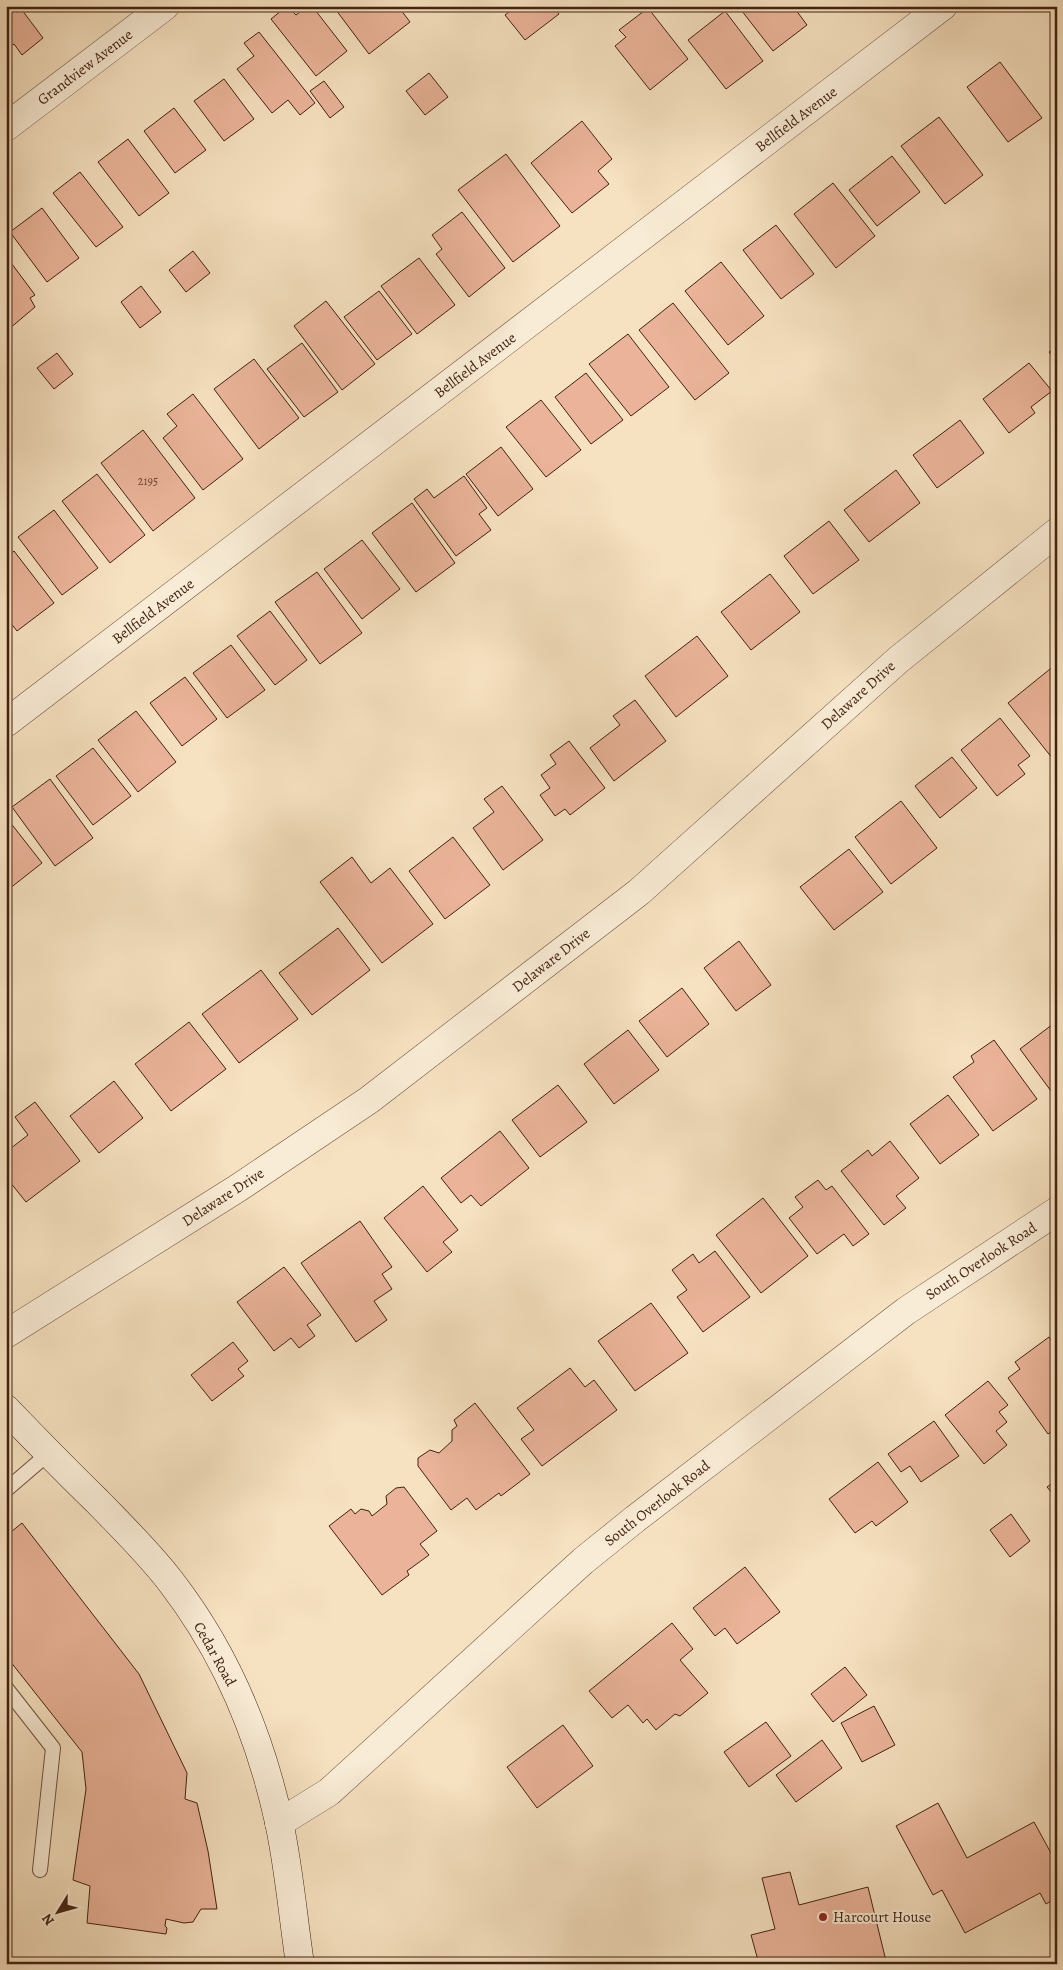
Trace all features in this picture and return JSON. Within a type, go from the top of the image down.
[{"type":"street","name":"Grandview Avenue","points":[[6,127],[165,6]]},
{"type":"street","name":"Bellfield Avenue","points":[[6,723],[943,6]]},
{"type":"street","name":"Delaware Drive","points":[[6,1334],[238,1188],[377,1094],[638,892],[898,660],[1056,534]]},
{"type":"street","name":"South Overlook Road","points":[[279,1823],[329,1792],[583,1561],[635,1519],[906,1311],[1057,1211]]},
{"type":"street","name":"Cedar Road","points":[[6,1410],[134,1539],[171,1582],[201,1625],[231,1680],[251,1726],[266,1768],[279,1823],[300,1964]]},
{"type":"lane","points":[[6,1490],[49,1453]]},
{"type":"lane","points":[[6,1688],[53,1748],[40,1870]]},
{"type":"building","points":[[6,6],[19,6],[43,38],[22,55],[14,44],[6,50]]},
{"type":"building","points":[[287,6],[296,15],[307,6],[312,6],[347,51],[316,76],[271,19]]},
{"type":"building","points":[[333,6],[398,6],[410,22],[369,54]]},
{"type":"building","points":[[517,6],[553,6],[559,14],[525,40],[505,15]]},
{"type":"building","points":[[738,6],[793,6],[807,25],[773,51]]},
{"type":"building","points":[[648,8],[688,59],[650,90],[615,46],[626,37],[619,30]]},
{"type":"building","points":[[725,11],[763,61],[726,89],[688,40]]},
{"type":"building","points":[[259,32],[315,103],[300,115],[288,100],[272,113],[237,69],[254,56],[244,43]]},
{"type":"building","points":[[1000,62],[1042,118],[1008,142],[967,87]]},
{"type":"building","points":[[429,73],[448,97],[425,115],[406,91]]},
{"type":"building","points":[[224,79],[254,119],[224,141],[194,101]]},
{"type":"building","points":[[324,81],[344,107],[330,118],[310,91]]},
{"type":"building","points":[[174,108],[206,150],[175,173],[144,131]]},
{"type":"building","points":[[939,117],[983,175],[945,204],[901,146]]},
{"type":"building","points":[[582,121],[612,159],[598,171],[609,184],[572,213],[531,163]]},
{"type":"building","points":[[128,139],[169,193],[139,216],[98,162]]},
{"type":"building","points":[[506,154],[560,226],[513,262],[458,190]]},
{"type":"building","points":[[892,156],[920,192],[877,226],[849,190]]},
{"type":"building","points":[[80,172],[123,227],[96,247],[53,193]]},
{"type":"building","points":[[833,183],[875,236],[836,268],[794,214]]},
{"type":"building","points":[[42,208],[79,258],[47,282],[10,232]]},
{"type":"building","points":[[462,212],[505,268],[469,297],[436,254],[442,249],[432,235]]},
{"type":"building","points":[[776,225],[814,274],[781,299],[743,250]]},
{"type":"building","points":[[193,251],[210,273],[186,292],[169,270]]},
{"type":"building","points":[[6,256],[35,295],[30,298],[35,307],[9,329],[6,325]]},
{"type":"building","points":[[419,258],[455,305],[417,334],[381,286]]},
{"type":"building","points":[[721,262],[764,316],[728,345],[685,291]]},
{"type":"building","points":[[141,286],[161,312],[140,328],[121,302]]},
{"type":"building","points":[[379,291],[412,334],[377,360],[344,317]]},
{"type":"building","points":[[326,301],[375,364],[342,390],[294,326]]},
{"type":"building","points":[[673,303],[729,373],[695,400],[639,330]]},
{"type":"building","points":[[628,334],[669,387],[631,416],[589,364]]},
{"type":"building","points":[[302,343],[338,392],[304,417],[267,369]]},
{"type":"building","points":[[1057,346],[1057,361],[1049,352]]},
{"type":"building","points":[[57,353],[73,374],[54,389],[37,368]]},
{"type":"building","points":[[254,359],[299,418],[259,449],[214,389]]},
{"type":"building","points":[[1029,363],[1052,391],[1031,407],[1035,413],[1009,433],[983,399]]},
{"type":"building","points":[[586,373],[623,420],[591,444],[555,397]]},
{"type":"building","points":[[193,394],[243,459],[203,490],[163,438],[177,426],[167,414]]},
{"type":"building","points":[[541,400],[581,450],[546,477],[506,427]]},
{"type":"building","points":[[960,420],[984,453],[937,488],[913,455]]},
{"type":"building","points":[[143,430],[195,498],[153,531],[101,463]]},
{"type":"building","points":[[501,447],[533,489],[498,516],[466,474]]},
{"type":"building","points":[[896,470],[920,503],[869,542],[844,510]]},
{"type":"building","points":[[97,474],[145,535],[110,563],[62,501]]},
{"type":"building","points":[[464,476],[487,508],[479,514],[491,530],[456,556],[414,499],[427,489],[434,498]]},
{"type":"building","points":[[412,503],[455,563],[416,592],[372,533]]},
{"type":"building","points":[[54,510],[98,568],[62,595],[18,537]]},
{"type":"building","points":[[829,521],[859,560],[813,594],[784,556]]},
{"type":"building","points":[[362,540],[400,589],[362,619],[324,569]]},
{"type":"building","points":[[14,551],[54,603],[17,631],[6,617],[6,557]]},
{"type":"building","points":[[317,572],[362,633],[320,664],[275,602]]},
{"type":"building","points":[[770,574],[800,612],[751,650],[721,612]]},
{"type":"building","points":[[270,611],[307,660],[275,685],[237,636]]},
{"type":"building","points":[[697,636],[728,676],[676,717],[645,676]]},
{"type":"building","points":[[231,645],[265,690],[227,718],[193,673]]},
{"type":"building","points":[[1055,665],[1057,668],[1057,764],[1008,703]]},
{"type":"building","points":[[185,677],[217,719],[182,746],[150,703]]},
{"type":"building","points":[[635,700],[666,741],[614,781],[590,748],[620,725],[613,716]]},
{"type":"building","points":[[136,711],[176,762],[138,792],[98,740]]},
{"type":"building","points":[[1000,718],[1030,756],[1018,765],[1025,774],[997,796],[961,750]]},
{"type":"building","points":[[569,741],[605,788],[570,815],[565,809],[555,816],[540,795],[550,788],[541,775],[556,764],[550,755]]},
{"type":"building","points":[[93,748],[131,796],[93,825],[56,776]]},
{"type":"building","points":[[952,757],[977,788],[940,818],[915,786]]},
{"type":"building","points":[[50,779],[93,838],[55,866],[12,807]]},
{"type":"building","points":[[502,786],[543,840],[503,870],[473,828],[494,812],[484,799]]},
{"type":"building","points":[[901,801],[937,848],[891,884],[855,837]]},
{"type":"building","points":[[6,817],[42,863],[9,889],[6,885]]},
{"type":"building","points":[[453,837],[490,885],[445,919],[409,871]]},
{"type":"building","points":[[849,849],[883,892],[834,930],[800,887]]},
{"type":"building","points":[[352,857],[371,883],[390,868],[433,924],[382,963],[320,882]]},
{"type":"building","points":[[338,928],[370,970],[312,1015],[279,973]]},
{"type":"building","points":[[739,941],[771,985],[736,1011],[704,968]]},
{"type":"building","points":[[261,970],[298,1019],[239,1063],[202,1014]]},
{"type":"building","points":[[682,988],[709,1024],[667,1057],[639,1021]]},
{"type":"building","points":[[1057,1021],[1057,1086],[1051,1091],[1020,1049]]},
{"type":"building","points":[[189,1022],[226,1069],[171,1111],[135,1064]]},
{"type":"building","points":[[628,1030],[659,1070],[614,1104],[584,1064]]},
{"type":"building","points":[[994,1040],[1037,1099],[993,1131],[953,1077],[974,1062],[971,1056]]},
{"type":"building","points":[[114,1081],[143,1118],[99,1153],[70,1116]]},
{"type":"building","points":[[558,1085],[587,1122],[540,1157],[512,1120]]},
{"type":"building","points":[[948,1095],[979,1135],[940,1164],[910,1124]]},
{"type":"building","points":[[35,1102],[80,1161],[26,1202],[6,1177],[6,1152],[28,1135],[15,1117]]},
{"type":"building","points":[[500,1131],[529,1168],[481,1206],[471,1195],[461,1203],[441,1178]]},
{"type":"building","points":[[890,1141],[919,1178],[896,1196],[906,1208],[884,1225],[841,1171],[868,1150],[872,1156]]},
{"type":"building","points":[[818,1180],[826,1190],[832,1186],[869,1234],[853,1246],[844,1234],[817,1254],[789,1218],[803,1207],[795,1197]]},
{"type":"building","points":[[423,1186],[458,1230],[443,1242],[452,1252],[427,1272],[384,1218]]},
{"type":"building","points":[[763,1198],[808,1256],[761,1293],[716,1235]]},
{"type":"building","points":[[360,1221],[392,1267],[382,1274],[392,1289],[374,1301],[387,1320],[356,1342],[301,1263]]},
{"type":"building","points":[[715,1251],[750,1297],[703,1332],[677,1297],[687,1290],[672,1270],[693,1254],[699,1263]]},
{"type":"building","points":[[284,1267],[321,1315],[307,1325],[315,1336],[299,1348],[291,1338],[274,1351],[237,1302]]},
{"type":"building","points":[[651,1303],[688,1353],[635,1391],[598,1341]]},
{"type":"building","points":[[1049,1337],[1057,1348],[1057,1361],[1055,1363],[1057,1365],[1057,1428],[1048,1434],[1008,1378],[1020,1369],[1015,1362]]},
{"type":"building","points":[[233,1342],[248,1361],[238,1369],[244,1376],[212,1401],[191,1375]]},
{"type":"building","points":[[570,1368],[585,1387],[594,1380],[617,1410],[542,1466],[521,1439],[534,1430],[517,1408]]},
{"type":"building","points":[[988,1381],[1008,1405],[999,1412],[1007,1422],[996,1431],[1007,1445],[984,1464],[945,1415]]},
{"type":"building","points":[[475,1403],[530,1474],[501,1496],[499,1493],[476,1510],[467,1498],[451,1510],[418,1466],[418,1458],[430,1450],[439,1453],[452,1441],[452,1430],[457,1426],[454,1420]]},
{"type":"building","points":[[934,1421],[959,1456],[921,1482],[910,1466],[901,1472],[888,1454]]},
{"type":"building","points":[[878,1462],[908,1502],[876,1526],[872,1521],[855,1533],[829,1499]]},
{"type":"building","points":[[1057,1480],[1057,1499],[1047,1487]]},
{"type":"building","points":[[404,1487],[437,1531],[420,1544],[429,1555],[407,1571],[409,1575],[382,1595],[329,1526],[351,1509],[355,1514],[361,1509],[369,1511],[372,1516],[387,1504],[386,1496],[396,1488]]},
{"type":"building","points":[[1011,1514],[1030,1541],[1010,1557],[990,1530]]},
{"type":"building","points":[[22,1523],[139,1674],[187,1773],[185,1799],[197,1803],[208,1851],[217,1909],[201,1909],[193,1922],[184,1923],[166,1919],[166,1934],[87,1923],[90,1886],[73,1880],[86,1789],[82,1752],[6,1656],[6,1536]]},
{"type":"building","points":[[745,1567],[780,1612],[737,1644],[725,1628],[715,1636],[693,1608]]},
{"type":"building","points":[[672,1623],[693,1649],[680,1660],[708,1693],[680,1716],[675,1714],[656,1730],[647,1719],[643,1723],[628,1705],[612,1718],[589,1691]]},
{"type":"building","points":[[845,1667],[867,1695],[833,1722],[811,1694]]},
{"type":"building","points":[[874,1706],[895,1745],[862,1762],[841,1723]]},
{"type":"building","points":[[766,1722],[791,1756],[749,1787],[724,1752]]},
{"type":"building","points":[[563,1725],[593,1766],[537,1808],[507,1767]]},
{"type":"building","points":[[822,1740],[842,1768],[796,1802],[776,1775]]},
{"type":"building","points":[[938,1803],[967,1858],[1034,1822],[1057,1864],[1057,1898],[1046,1904],[1040,1893],[965,1933],[942,1890],[933,1895],[896,1826]]},
{"type":"building","name":"Harcourt House","points":[[790,1872],[799,1905],[868,1887],[886,1961],[874,1964],[759,1964],[751,1935],[775,1929],[762,1878]]},
{"type":"place","name":"Harcourt House","points":[[823,1917]]}]
